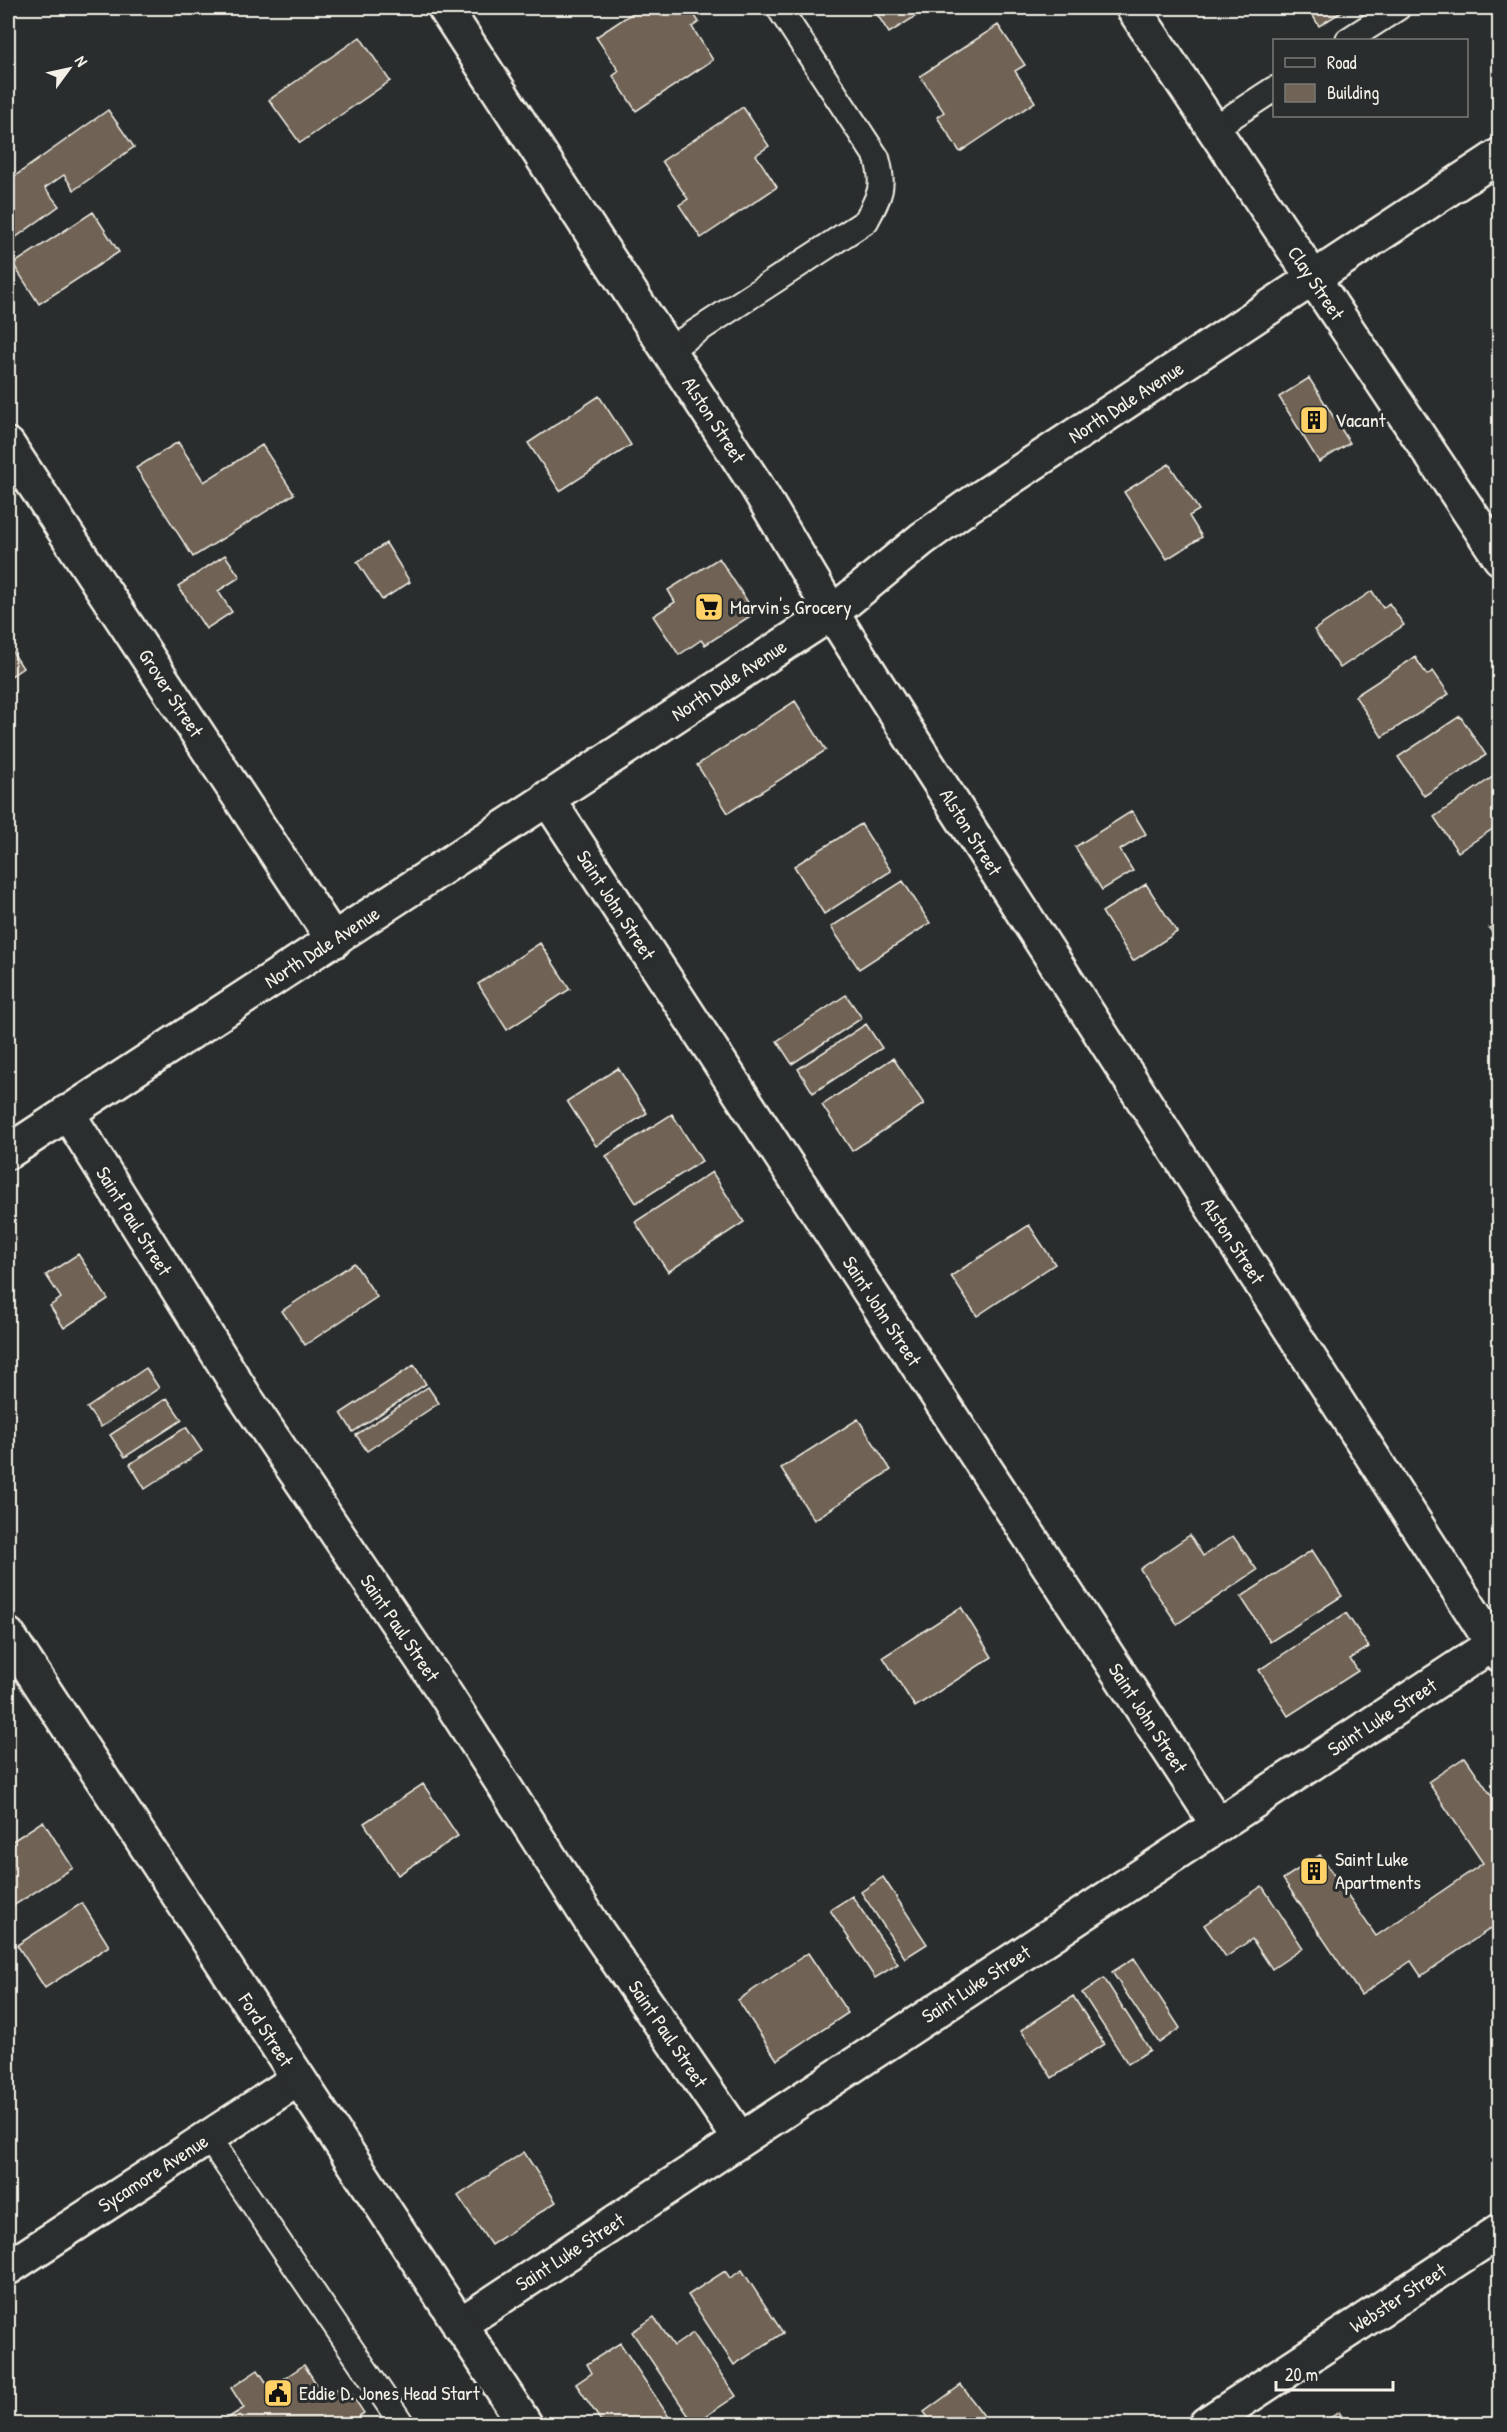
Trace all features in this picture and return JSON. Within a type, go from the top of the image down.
[{"type":"street","name":"Alston Street","points":[[445,8],[756,485],[832,613],[1496,1650]]},
{"type":"street","name":"Clay Street","points":[[1133,8],[1500,558]]},
{"type":"street","name":"North Dale Avenue","points":[[8,1152],[334,941],[547,798],[832,613],[968,506],[1500,155]]},
{"type":"street","name":"Grover Street","points":[[8,445],[334,941]]},
{"type":"street","name":"Saint John Street","points":[[547,798],[1218,1825]]},
{"type":"street","name":"Saint Paul Street","points":[[67,1112],[245,1397],[446,1695],[596,1928],[740,2139]]},
{"type":"street","name":"Ford Street","points":[[8,1635],[525,2424]]},
{"type":"street","name":"Saint Luke Street","points":[[459,2325],[1218,1825],[1496,1650]]},
{"type":"street","name":"Sycamore Avenue","points":[[8,2268],[298,2079]]},
{"type":"street","name":"Webster Street","points":[[1206,2424],[1500,2231]]},
{"type":"lane","points":[[668,350],[866,221],[881,193],[882,175],[877,158],[779,8]]},
{"type":"lane","points":[[1350,39],[1398,8]]},
{"type":"lane","points":[[1213,129],[1273,90]]},
{"type":"lane","points":[[208,2137],[402,2424]]},
{"type":"building","points":[[640,8],[690,8],[699,22],[692,27],[713,60],[636,111],[613,76],[619,71],[596,37]]},
{"type":"building","points":[[873,8],[929,8],[889,33]]},
{"type":"building","points":[[1308,8],[1348,8],[1319,26]]},
{"type":"building","points":[[998,25],[1025,65],[1015,71],[1035,102],[960,152],[937,117],[944,112],[920,76]]},
{"type":"building","points":[[360,37],[390,81],[300,143],[269,100]]},
{"type":"building","points":[[743,107],[769,146],[756,155],[777,187],[701,238],[679,205],[688,199],[662,161]]},
{"type":"building","points":[[108,110],[134,147],[74,190],[64,175],[45,188],[59,206],[8,243],[8,181]]},
{"type":"building","points":[[93,212],[119,252],[39,304],[13,264]]},
{"type":"building","name":"Vacant","points":[[1309,378],[1350,443],[1319,462],[1279,397]]},
{"type":"building","points":[[599,396],[631,445],[560,491],[528,443]]},
{"type":"building","points":[[178,442],[204,482],[262,445],[294,494],[193,557],[136,468]]},
{"type":"building","points":[[1169,464],[1199,510],[1189,516],[1202,537],[1167,559],[1124,492]]},
{"type":"building","points":[[386,543],[410,582],[382,600],[357,562]]},
{"type":"building","points":[[225,555],[240,577],[218,591],[232,612],[206,629],[178,586]]},
{"type":"building","name":"Marvin's Grocery","points":[[719,558],[755,613],[705,645],[701,640],[679,655],[653,616],[675,602],[668,590]]},
{"type":"building","points":[[1372,591],[1383,608],[1389,603],[1404,625],[1340,668],[1314,630]]},
{"type":"building","points":[[8,645],[23,668],[8,678]]},
{"type":"building","points":[[1415,657],[1427,675],[1433,671],[1449,694],[1382,737],[1355,696]]},
{"type":"building","points":[[795,701],[826,750],[728,813],[697,765]]},
{"type":"building","points":[[1460,716],[1486,755],[1424,796],[1398,757]]},
{"type":"building","points":[[1494,776],[1500,784],[1500,824],[1458,852],[1434,817]]},
{"type":"building","points":[[1132,811],[1146,834],[1120,850],[1133,871],[1102,890],[1075,847]]},
{"type":"building","points":[[861,824],[891,871],[824,914],[794,866]]},
{"type":"building","points":[[903,881],[930,923],[859,969],[831,927]]},
{"type":"building","points":[[1146,884],[1177,932],[1133,961],[1102,912]]},
{"type":"building","points":[[1500,922],[1500,944],[1489,928]]},
{"type":"building","points":[[540,943],[570,989],[507,1030],[478,984]]},
{"type":"building","points":[[846,995],[862,1018],[792,1064],[777,1041]]},
{"type":"building","points":[[866,1024],[882,1048],[813,1093],[798,1069]]},
{"type":"building","points":[[893,1058],[924,1104],[852,1151],[822,1105]]},
{"type":"building","points":[[618,1068],[647,1113],[596,1146],[567,1101]]},
{"type":"building","points":[[672,1114],[702,1161],[636,1203],[606,1156]]},
{"type":"building","points":[[712,1172],[744,1222],[668,1272],[635,1222]]},
{"type":"building","points":[[1029,1225],[1055,1264],[977,1316],[951,1276]]},
{"type":"building","points":[[78,1254],[108,1299],[64,1328],[50,1306],[61,1298],[46,1275]]},
{"type":"building","points":[[354,1263],[377,1297],[305,1345],[282,1311]]},
{"type":"building","points":[[414,1365],[426,1384],[353,1432],[341,1413]]},
{"type":"building","points":[[146,1368],[159,1388],[101,1427],[87,1408]]},
{"type":"building","points":[[428,1387],[439,1403],[367,1451],[356,1435]]},
{"type":"building","points":[[167,1398],[182,1420],[125,1457],[110,1435]]},
{"type":"building","points":[[858,1419],[891,1470],[814,1520],[781,1468]]},
{"type":"building","points":[[186,1427],[202,1451],[145,1489],[130,1464]]},
{"type":"building","points":[[1190,1535],[1203,1556],[1233,1536],[1257,1570],[1177,1624],[1140,1569]]},
{"type":"building","points":[[1312,1550],[1342,1596],[1270,1642],[1241,1597]]},
{"type":"building","points":[[961,1607],[992,1657],[915,1707],[883,1657]]},
{"type":"building","points":[[1346,1613],[1369,1647],[1350,1659],[1358,1671],[1288,1716],[1259,1670]]},
{"type":"building","name":"Saint Luke Apartments","points":[[1465,1757],[1500,1808],[1500,1922],[1421,1976],[1411,1961],[1361,1995],[1283,1879],[1320,1855],[1376,1936],[1483,1863],[1428,1782]]},
{"type":"building","points":[[423,1784],[458,1836],[398,1875],[364,1823]]},
{"type":"building","points":[[43,1821],[73,1868],[10,1908],[8,1903],[8,1844]]},
{"type":"building","points":[[883,1877],[927,1944],[905,1958],[861,1892]]},
{"type":"building","points":[[1262,1886],[1303,1948],[1272,1969],[1252,1939],[1226,1957],[1204,1925]]},
{"type":"building","points":[[852,1896],[898,1964],[875,1978],[830,1910]]},
{"type":"building","points":[[82,1903],[109,1946],[45,1988],[17,1945]]},
{"type":"building","points":[[808,1953],[848,2013],[777,2060],[738,2000]]},
{"type":"building","points":[[1134,1958],[1180,2028],[1159,2043],[1112,1972]]},
{"type":"building","points":[[1104,1978],[1150,2050],[1128,2064],[1082,1993]]},
{"type":"building","points":[[1073,1996],[1104,2044],[1052,2078],[1021,2030]]},
{"type":"building","points":[[524,2152],[556,2202],[491,2245],[458,2196]]},
{"type":"building","points":[[742,2270],[783,2333],[734,2365],[688,2295],[725,2271],[730,2278]]},
{"type":"building","points":[[654,2317],[674,2346],[693,2333],[736,2396],[694,2424],[632,2332]]},
{"type":"building","points":[[620,2343],[669,2417],[658,2424],[603,2424],[576,2384],[592,2373],[587,2364]]},
{"type":"building","name":"Eddie D. Jones Head Start","points":[[304,2365],[325,2397],[345,2384],[364,2413],[347,2424],[218,2424],[244,2408],[231,2388],[258,2370],[270,2388]]},
{"type":"building","points":[[961,2385],[990,2424],[933,2424],[924,2412]]},
{"type":"building","points":[[1339,2412],[1347,2424],[1321,2424]]},
{"type":"place","name":"Vacant","points":[[1314,420]]},
{"type":"place","name":"Marvin's Grocery","points":[[709,607]]},
{"type":"place","name":"Saint Luke Apartments","points":[[1314,1871]]},
{"type":"place","name":"Eddie D. Jones Head Start","points":[[278,2393]]}]
